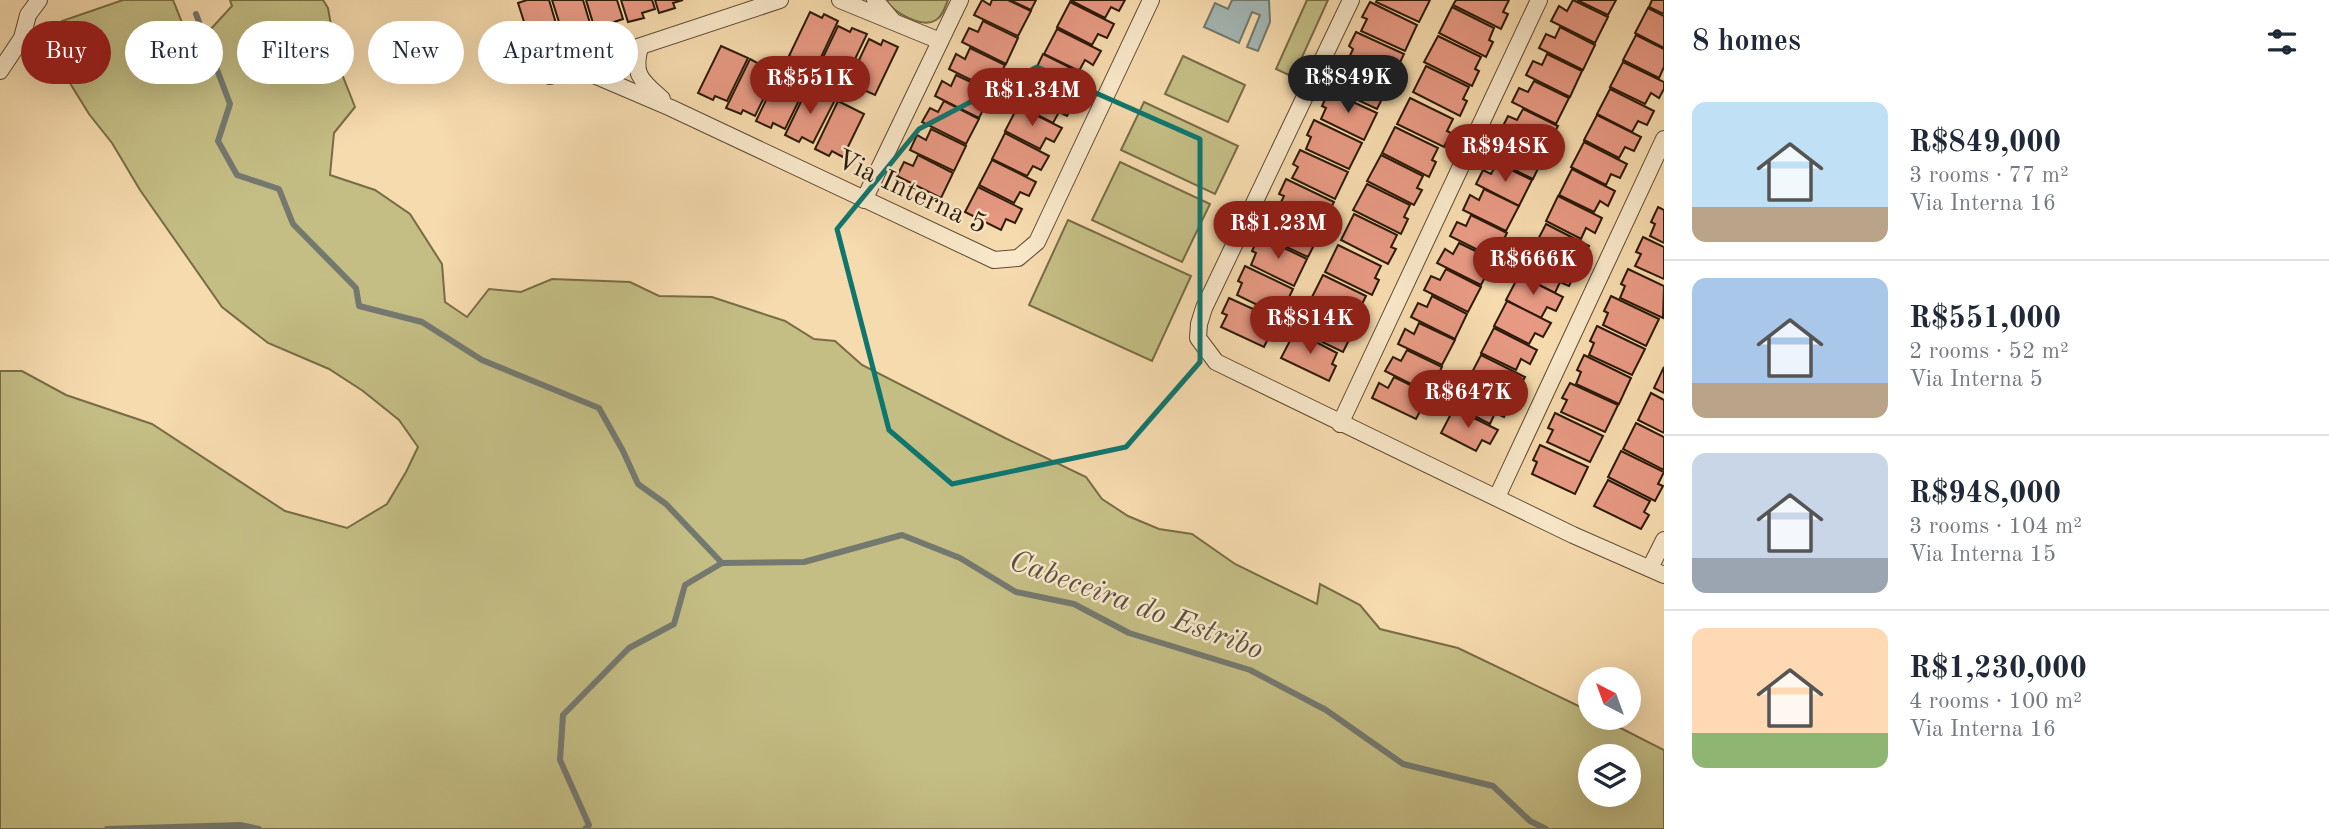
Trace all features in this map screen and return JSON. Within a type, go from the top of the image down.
[{"type":"street","points":[[0,71],[22,38],[28,15],[39,0]]},
{"type":"street","points":[[640,47],[780,0]]},
{"type":"street","points":[[840,0],[940,41]]},
{"type":"street","points":[[875,0],[896,24]]},
{"type":"street","points":[[864,200],[960,0]]},
{"type":"street","name":"Via Interna 5","points":[[615,84],[994,260],[1018,258],[1037,242],[1152,0]]},
{"type":"street","points":[[1351,0],[1204,308],[1198,338],[1216,362],[1573,535],[1657,572],[1664,540]]},
{"type":"street","points":[[1340,424],[1539,0]]},
{"type":"street","name":"Via Interna 5","points":[[640,47],[635,64],[642,80],[671,108]]},
{"type":"street","points":[[1497,497],[1664,139]]},
{"type":"highlighted area","points":[[1037,67],[1200,139],[1200,362],[1126,447],[952,484],[889,430],[837,229],[919,129]]},
{"type":"shaded area","points":[[123,0],[173,0],[181,21],[125,21],[125,84],[223,84],[223,21],[218,21],[232,6],[230,0],[323,0],[330,21],[237,21],[237,84],[346,84],[355,107],[334,133],[330,175],[375,190],[410,214],[442,264],[445,302],[467,317],[489,289],[521,292],[552,279],[630,282],[659,296],[712,297],[785,321],[814,339],[835,341],[862,365],[1086,477],[1102,499],[1128,516],[1159,529],[1192,534],[1235,564],[1317,604],[1320,584],[1360,605],[1380,629],[1458,648],[1578,706],[1578,730],[1625,730],[1664,750],[1664,829],[0,829],[0,371],[22,371],[66,395],[152,424],[285,511],[347,528],[387,504],[418,447],[399,420],[363,391],[329,369],[268,343],[222,307],[140,190],[112,143],[70,84],[111,84],[111,21],[62,21]]},
{"type":"shaded area","points":[[886,0],[948,0],[938,18],[923,22],[901,14]]},
{"type":"shaded area","points":[[1232,0],[1269,0],[1270,22],[1258,51],[1247,47],[1260,15],[1252,12],[1239,43],[1204,27],[1215,3],[1228,9]]},
{"type":"shaded area","points":[[1307,0],[1328,0],[1293,77],[1276,69]]},
{"type":"shaded area","points":[[1183,56],[1245,85],[1228,122],[1165,94]]},
{"type":"shaded area","points":[[1144,102],[1238,146],[1215,194],[1121,150]]},
{"type":"shaded area","points":[[1120,162],[1210,204],[1182,262],[1092,220]]},
{"type":"shaded area","points":[[1068,220],[1191,276],[1152,361],[1029,305]]},
{"type":"building","points":[[527,0],[549,0],[555,21],[524,21],[518,3]]},
{"type":"building","points":[[552,0],[583,0],[589,21],[559,21]]},
{"type":"building","points":[[586,0],[617,0],[623,19],[592,21]]},
{"type":"building","points":[[621,0],[652,0],[655,9],[642,13],[644,18],[628,21]]},
{"type":"building","points":[[655,0],[683,0],[673,3],[675,8],[659,13]]},
{"type":"building","points":[[982,0],[990,5],[992,0],[1008,0],[1031,11],[1018,36],[974,15]]},
{"type":"building","points":[[1010,0],[1036,0],[1031,10]]},
{"type":"building","points":[[1070,0],[1125,0],[1119,11],[1111,7],[1105,18]]},
{"type":"building","points":[[1430,0],[1419,22],[1376,2]]},
{"type":"building","points":[[1456,0],[1509,0],[1503,12],[1508,14],[1501,29],[1453,5]]},
{"type":"building","points":[[1573,0],[1608,17],[1595,43],[1551,21],[1559,6],[1567,11]]},
{"type":"building","points":[[1577,0],[1616,0],[1608,15]]},
{"type":"building","points":[[1652,0],[1664,0],[1664,14],[1649,7]]},
{"type":"building","points":[[1070,2],[1114,24],[1107,38],[1098,34],[1092,45],[1057,27]]},
{"type":"building","points":[[1370,2],[1417,25],[1405,51],[1361,31],[1367,19],[1362,17]]},
{"type":"building","points":[[1452,7],[1494,28],[1489,40],[1493,42],[1486,57],[1439,33]]},
{"type":"building","points":[[1648,8],[1664,16],[1664,48],[1635,33]]},
{"type":"building","points":[[810,12],[822,18],[824,14],[838,21],[816,68],[789,56]]},
{"type":"building","points":[[983,21],[1018,38],[1006,64],[962,42],[969,28],[978,32]]},
{"type":"building","points":[[838,26],[850,32],[852,28],[867,34],[844,82],[817,70]]},
{"type":"building","points":[[1560,27],[1595,45],[1583,70],[1539,48],[1546,34],[1555,38]]},
{"type":"building","points":[[1057,29],[1101,51],[1093,65],[1085,60],[1079,71],[1044,54]]},
{"type":"building","points":[[1356,32],[1404,54],[1391,81],[1348,60],[1353,49],[1349,46]]},
{"type":"building","points":[[1636,35],[1664,49],[1664,67],[1659,78],[1623,60]]},
{"type":"building","points":[[1438,36],[1481,57],[1475,69],[1479,71],[1472,86],[1424,62]]},
{"type":"building","points":[[869,39],[881,45],[883,40],[898,47],[875,95],[848,83]]},
{"type":"building","points":[[721,46],[748,58],[727,101],[715,96],[713,100],[698,93]]},
{"type":"building","points":[[970,48],[1005,65],[993,91],[949,69],[956,54],[965,59]]},
{"type":"building","points":[[1043,54],[1087,76],[1080,90],[1071,86],[1066,97],[1031,79]]},
{"type":"building","points":[[1547,54],[1582,71],[1570,97],[1526,75],[1533,61],[1542,65]]},
{"type":"building","points":[[750,59],[776,73],[755,116],[743,110],[741,114],[726,108]]},
{"type":"building","points":[[1342,60],[1390,83],[1377,109],[1334,89],[1340,77],[1335,75]]},
{"type":"building","points":[[1623,62],[1664,82],[1659,98],[1651,93],[1645,104],[1610,87]]},
{"type":"building","points":[[1426,66],[1469,87],[1463,99],[1467,101],[1460,116],[1413,92]]},
{"type":"building","points":[[779,73],[806,86],[785,129],[773,123],[771,128],[756,121]]},
{"type":"building","points":[[956,75],[992,92],[979,118],[935,96],[942,81],[951,86]]},
{"type":"building","points":[[1031,80],[1075,102],[1067,116],[1059,112],[1053,123],[1018,105]]},
{"type":"building","points":[[1534,81],[1569,98],[1556,124],[1512,102],[1519,88],[1528,92]]},
{"type":"building","points":[[808,87],[835,100],[813,143],[802,137],[799,142],[785,135]]},
{"type":"building","points":[[1610,89],[1654,111],[1647,125],[1638,121],[1632,132],[1597,114]]},
{"type":"building","points":[[1329,91],[1377,113],[1364,140],[1321,119],[1326,108],[1322,106]]},
{"type":"building","points":[[1410,98],[1453,119],[1447,131],[1451,133],[1444,147],[1397,124]]},
{"type":"building","points":[[838,101],[864,114],[843,157],[832,151],[829,156],[815,149]]},
{"type":"building","points":[[944,101],[979,119],[966,144],[922,122],[930,108],[938,112]]},
{"type":"building","points":[[1018,106],[1062,128],[1054,142],[1046,138],[1040,149],[1005,131]]},
{"type":"building","points":[[1523,109],[1558,126],[1545,151],[1501,130],[1508,116],[1517,120]]},
{"type":"building","points":[[1597,115],[1641,137],[1634,151],[1625,147],[1619,158],[1584,140]]},
{"type":"building","points":[[1314,120],[1362,143],[1349,169],[1306,149],[1311,137],[1307,135]]},
{"type":"building","points":[[1395,127],[1438,148],[1432,160],[1436,162],[1429,177],[1382,153]]},
{"type":"building","points":[[931,129],[966,146],[954,171],[910,150],[917,135],[926,140]]},
{"type":"building","points":[[1005,133],[1049,156],[1041,170],[1033,166],[1027,176],[992,159]]},
{"type":"building","points":[[1510,136],[1545,154],[1533,179],[1489,157],[1496,143],[1505,147]]},
{"type":"building","points":[[1584,142],[1627,164],[1620,178],[1611,174],[1606,185],[1571,167]]},
{"type":"building","points":[[1300,150],[1348,172],[1335,199],[1292,178],[1298,167],[1293,164]]},
{"type":"building","points":[[918,155],[953,173],[941,198],[897,176],[904,162],[913,166]]},
{"type":"building","points":[[1381,155],[1423,176],[1417,188],[1422,190],[1414,205],[1367,181]]},
{"type":"building","points":[[992,160],[1036,182],[1029,196],[1020,192],[1014,203],[979,185]]},
{"type":"building","points":[[1497,163],[1532,180],[1519,206],[1476,184],[1483,170],[1491,174]]},
{"type":"building","points":[[1572,169],[1615,191],[1608,206],[1600,201],[1594,212],[1559,195]]},
{"type":"building","points":[[1286,179],[1334,202],[1321,228],[1278,208],[1284,196],[1279,194]]},
{"type":"building","points":[[1367,184],[1410,205],[1404,217],[1408,219],[1401,234],[1353,210]]},
{"type":"building","points":[[978,187],[1022,209],[1015,223],[1006,219],[1001,230],[965,212]]},
{"type":"building","points":[[1484,189],[1519,206],[1506,231],[1463,210],[1470,195],[1479,200]]},
{"type":"building","points":[[1558,196],[1602,218],[1595,233],[1586,228],[1581,239],[1546,221]]},
{"type":"building","points":[[1658,207],[1664,210],[1664,243],[1650,236],[1655,224],[1651,222]]},
{"type":"building","points":[[1273,208],[1321,231],[1308,257],[1265,237],[1271,225],[1266,223]]},
{"type":"building","points":[[1354,214],[1397,235],[1391,247],[1396,249],[1388,264],[1341,240]]},
{"type":"building","points":[[1471,215],[1507,233],[1494,258],[1450,236],[1457,222],[1466,226]]},
{"type":"building","points":[[1546,224],[1589,246],[1582,260],[1573,256],[1568,266],[1533,249]]},
{"type":"building","points":[[1259,236],[1307,259],[1294,286],[1251,265],[1256,253],[1252,251]]},
{"type":"building","points":[[1643,237],[1664,247],[1664,279],[1635,266],[1641,254],[1636,252]]},
{"type":"building","points":[[1459,243],[1494,260],[1481,285],[1437,263],[1445,249],[1453,254]]},
{"type":"building","points":[[1338,245],[1381,266],[1375,278],[1379,280],[1372,295],[1325,272]]},
{"type":"building","points":[[1533,250],[1576,272],[1569,286],[1560,282],[1555,293],[1520,275]]},
{"type":"building","points":[[1245,266],[1293,289],[1280,316],[1237,295],[1242,283],[1238,281]]},
{"type":"building","points":[[1446,269],[1481,287],[1468,312],[1424,290],[1431,276],[1440,280]]},
{"type":"building","points":[[1628,269],[1664,286],[1663,318],[1620,298],[1625,286],[1621,284]]},
{"type":"building","points":[[1323,275],[1366,296],[1360,308],[1364,310],[1357,325],[1310,301]]},
{"type":"building","points":[[1519,275],[1563,297],[1556,311],[1547,307],[1541,318],[1506,300]]},
{"type":"building","points":[[1432,296],[1467,314],[1455,339],[1411,317],[1418,303],[1427,307]]},
{"type":"building","points":[[1611,296],[1659,319],[1646,346],[1603,325],[1608,313],[1604,311]]},
{"type":"building","points":[[1229,298],[1277,320],[1264,347],[1221,327],[1227,315],[1222,313]]},
{"type":"building","points":[[1507,301],[1551,323],[1543,337],[1535,333],[1529,344],[1494,326]]},
{"type":"building","points":[[1308,303],[1351,324],[1345,336],[1350,338],[1343,352],[1295,329]]},
{"type":"building","points":[[1419,323],[1455,340],[1442,365],[1398,344],[1405,329],[1414,334]]},
{"type":"building","points":[[1597,326],[1645,349],[1632,375],[1589,355],[1594,343],[1590,341]]},
{"type":"building","points":[[1494,328],[1537,350],[1530,364],[1521,359],[1516,370],[1481,353]]},
{"type":"building","points":[[1295,331],[1337,353],[1332,364],[1336,366],[1329,381],[1281,358]]},
{"type":"building","points":[[1407,350],[1442,367],[1429,393],[1385,371],[1393,357],[1401,361]]},
{"type":"building","points":[[1481,355],[1525,377],[1517,391],[1508,387],[1503,397],[1468,380]]},
{"type":"building","points":[[1584,355],[1631,378],[1619,404],[1576,384],[1581,372],[1577,370]]},
{"type":"building","points":[[1664,367],[1664,393],[1654,388]]},
{"type":"building","points":[[1394,377],[1429,394],[1416,419],[1372,398],[1379,383],[1388,388]]},
{"type":"building","points":[[1467,381],[1511,403],[1504,417],[1495,413],[1490,424],[1455,406]]},
{"type":"building","points":[[1570,383],[1618,405],[1605,432],[1561,412],[1567,400],[1562,398]]},
{"type":"building","points":[[1651,393],[1664,400],[1664,433],[1638,420]]},
{"type":"building","points":[[1454,408],[1498,430],[1490,444],[1482,440],[1476,451],[1441,433]]},
{"type":"building","points":[[1555,413],[1603,436],[1590,462],[1547,442],[1553,430],[1548,428]]},
{"type":"building","points":[[1636,423],[1664,437],[1664,470],[1623,449]]},
{"type":"building","points":[[1540,445],[1588,467],[1575,494],[1532,474],[1537,462],[1533,460]]},
{"type":"building","points":[[1621,451],[1664,472],[1658,484],[1663,486],[1655,501],[1608,477]]},
{"type":"building","points":[[1608,480],[1650,501],[1644,512],[1649,515],[1641,529],[1594,506]]},
{"type":"waterway","name":"Cabeceira do Estribo","points":[[196,14],[230,104],[218,141],[237,175],[279,189],[293,224],[356,288],[359,306],[422,322],[482,360],[599,408],[638,484],[666,504],[722,563]]},
{"type":"waterway","name":"Cabeceira do Estribo","points":[[585,829],[589,825],[560,760],[563,715],[629,648],[674,624],[685,585],[722,563],[804,562],[902,535],[960,558],[1016,592],[1074,604],[1129,633],[1250,670],[1326,710],[1403,764],[1493,786],[1530,821],[1546,829]]},
{"type":"waterway","name":"Cabeceira do Estribo","points":[[107,829],[240,825],[259,829]]}]
